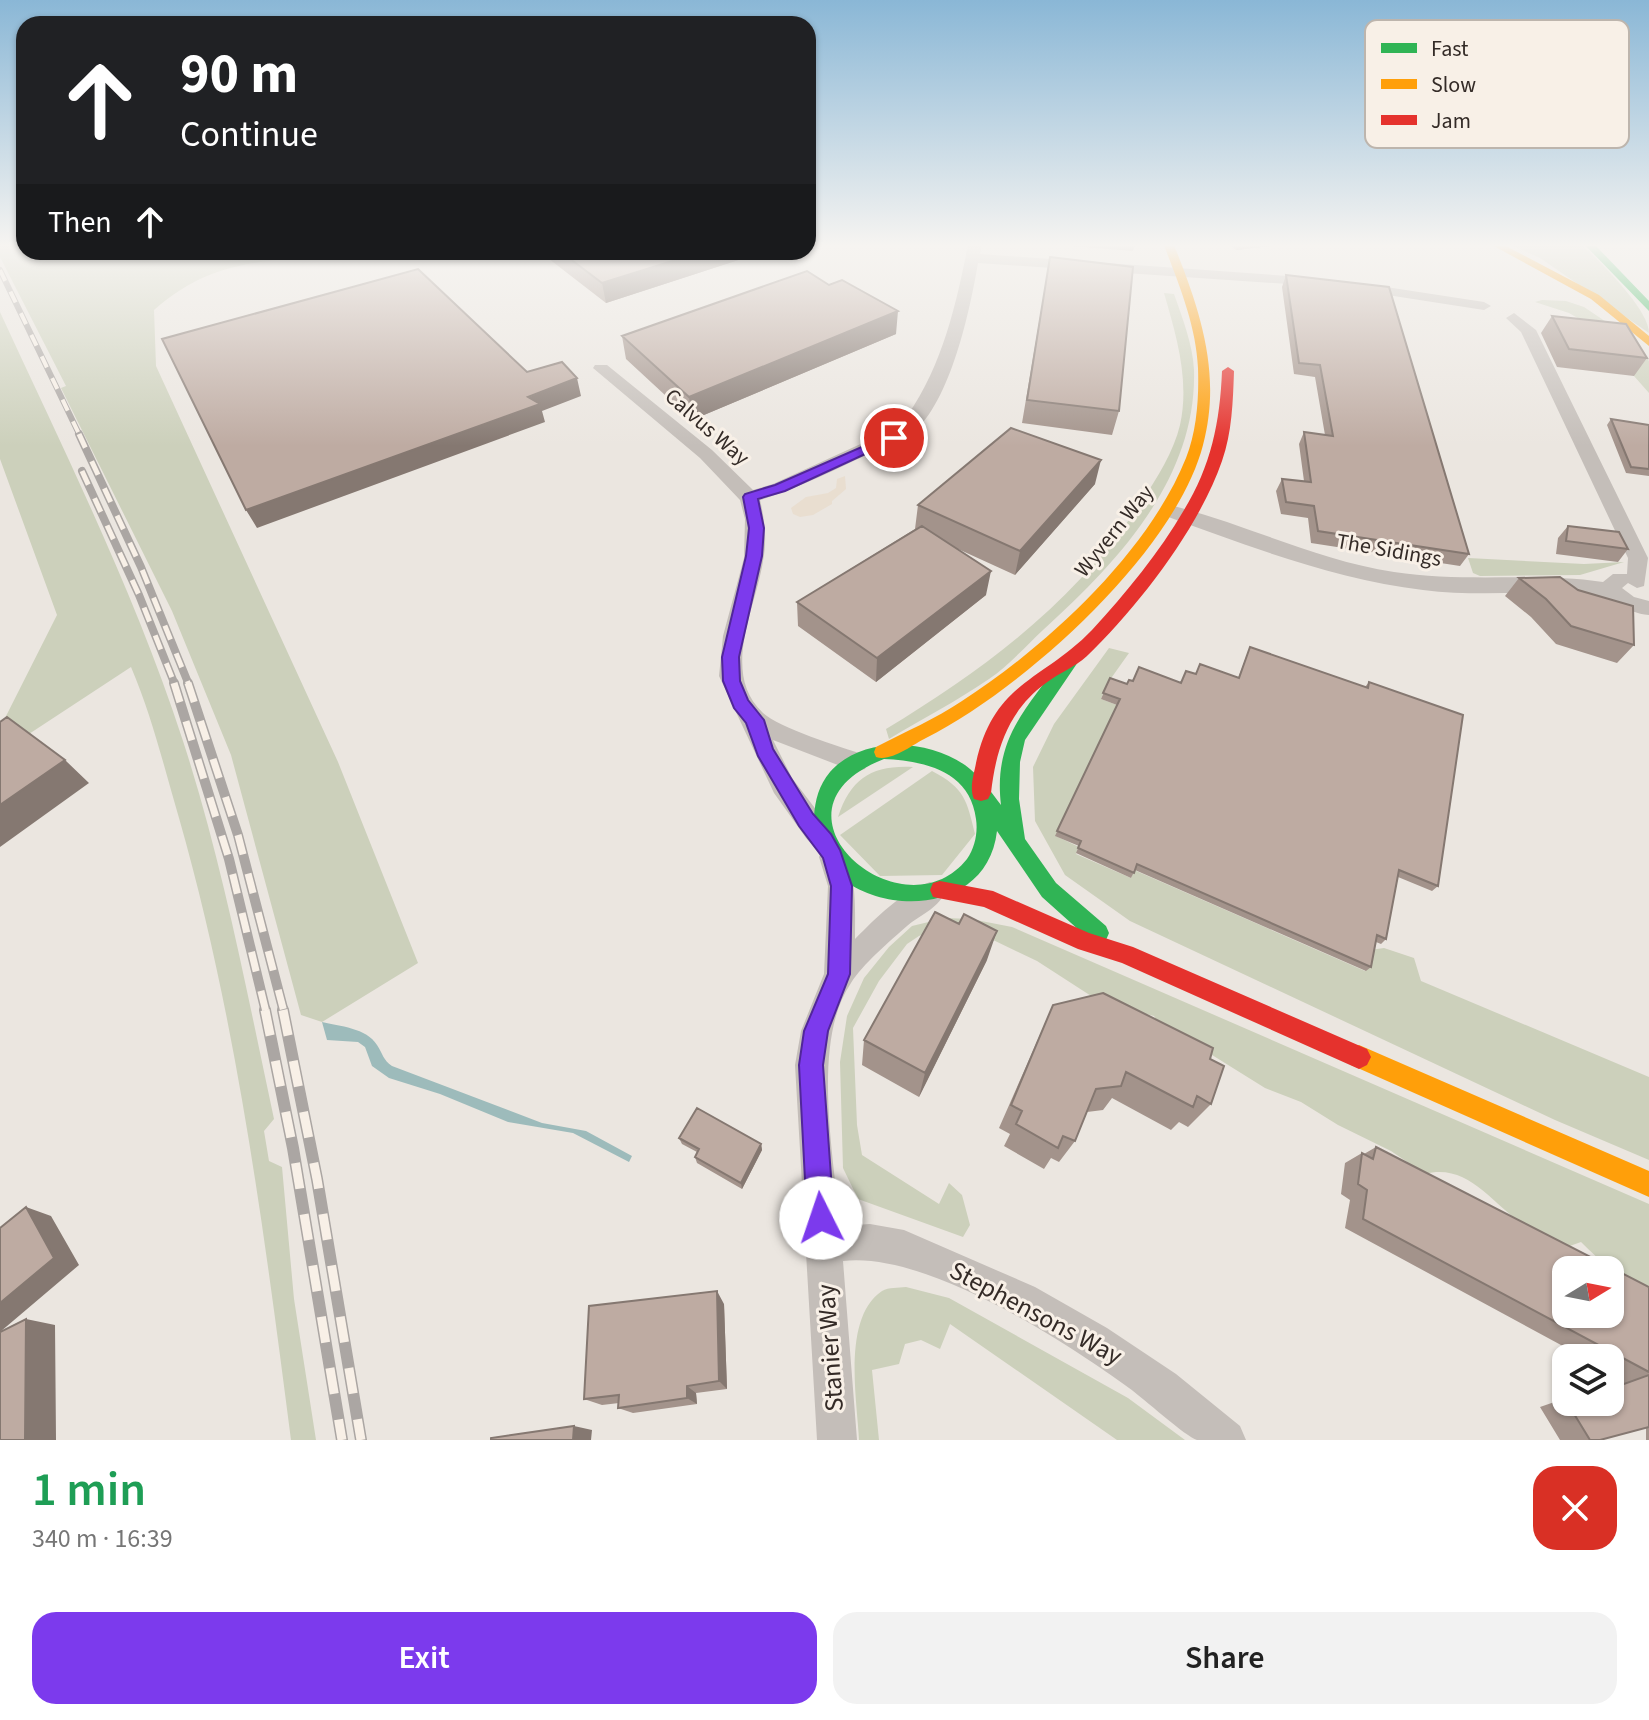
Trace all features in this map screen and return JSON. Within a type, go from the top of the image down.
[{"type":"main road","name":"Wyvern Way","points":[[883,752],[961,710],[998,684],[1073,617],[1165,509],[1193,460],[1204,399],[1204,363],[1192,312]]},
{"type":"main road","points":[[1613,312],[1649,342]]},
{"type":"main road","points":[[1019,846],[1009,810],[1007,779],[1011,749],[1069,662],[1113,614],[1202,497],[1220,450],[1228,401],[1226,358]]},
{"type":"main road","points":[[937,891],[965,875],[985,845],[988,828],[982,767],[988,742],[1006,708],[1038,679],[1069,662]]},
{"type":"main road","points":[[1125,954],[1049,890],[972,780],[947,761],[915,752],[883,752],[856,762],[843,771],[825,795],[821,810],[829,848],[846,870],[883,891],[900,894],[937,891],[986,898],[1074,938],[1125,954],[1649,1184]]},
{"type":"street","points":[[750,497],[780,488],[906,430],[919,415],[947,359],[962,312]]},
{"type":"street","points":[[1506,312],[1528,330],[1638,558],[1643,584],[1616,580],[1612,582],[1612,590],[1627,603],[1649,608]]},
{"type":"street","name":"Calvus Way","points":[[601,368],[714,462],[750,497],[756,528],[754,556],[731,657],[732,681],[741,703],[755,720],[764,751],[806,820],[829,848]]},
{"type":"street","name":"The Sidings","points":[[1165,509],[1299,556],[1384,578],[1467,585],[1565,583],[1612,590]]},
{"type":"street","points":[[755,720],[799,742],[856,762]]},
{"type":"street","name":"Stanier Way","points":[[829,848],[842,886],[839,974],[816,1031],[811,1065],[837,1440]]},
{"type":"street","name":"Stanier Way","points":[[839,974],[897,917],[937,891]]},
{"type":"street","name":"Stephensons Way","points":[[823,1246],[866,1241],[892,1244],[980,1279],[1081,1333],[1136,1367],[1226,1440]]},
{"type":"green space","points":[[0,312],[121,577],[164,686],[197,787],[233,929],[274,1119],[264,1131],[269,1161],[282,1167],[294,1299],[316,1440],[291,1440],[247,1127],[217,971],[179,818],[131,667],[0,753],[0,728],[57,615],[0,459]]},
{"type":"green space","points":[[28,312],[154,312],[156,366],[338,762],[418,963],[322,1022],[301,1015],[231,755],[172,611],[61,388],[66,386]]},
{"type":"green space","points":[[1169,312],[1180,312],[1193,360],[1191,409],[1182,447],[1148,515],[1099,576],[1003,668],[965,695],[889,739],[886,729],[994,657],[1059,601],[1089,570],[1142,501],[1174,445],[1183,408],[1180,358]]},
{"type":"green space","points":[[1567,312],[1592,312],[1633,340],[1649,361],[1649,393],[1588,324]]},
{"type":"green space","points":[[1619,312],[1641,312],[1649,333]]},
{"type":"green space","points":[[1468,558],[1584,564],[1624,562],[1580,575],[1480,576],[1473,573]]},
{"type":"green space","points":[[1109,648],[1129,653],[1107,684],[1101,699],[1117,705],[1056,836],[1079,847],[1076,854],[1131,878],[1134,870],[1365,971],[1370,950],[1384,948],[1414,958],[1421,981],[1649,1077],[1649,1160],[1555,1120],[1130,921],[1065,875],[1035,821],[1033,767],[1054,724]]},
{"type":"green space","points":[[913,767],[838,817],[849,792],[865,777],[886,768]]},
{"type":"green space","points":[[932,771],[952,783],[963,796],[975,834],[942,875],[880,876],[840,835]]},
{"type":"green space","points":[[945,918],[971,919],[1012,927],[1649,1204],[1649,1286],[1624,1278],[1624,1256],[1596,1256],[1581,1242],[1564,1248],[1521,1223],[1466,1179],[1440,1172],[1425,1174],[1391,1151],[1338,1125],[1301,1102],[1265,1088],[1188,1040],[1162,1029],[1154,1016],[1102,1003],[1037,961],[989,938],[930,932],[919,936],[907,944],[879,981],[853,1028],[857,1125],[862,1155],[939,1204],[949,1183],[962,1195],[970,1225],[963,1237],[858,1199],[843,1168],[840,1062],[847,1016],[864,978],[889,947],[912,926]]},
{"type":"green space","points":[[906,1287],[949,1298],[1128,1398],[1185,1440],[1117,1440],[950,1324],[940,1349],[921,1340],[905,1344],[899,1364],[872,1370],[879,1440],[859,1440],[855,1360],[861,1320],[869,1303],[882,1291]]},
{"type":"shaded area","points":[[845,476],[846,489],[832,504],[813,515],[800,517],[793,514],[791,508],[806,497],[828,493],[836,488],[837,479]]},
{"type":"water","points":[[322,1022],[367,1035],[392,1066],[542,1123],[586,1131],[632,1156],[629,1162],[573,1133],[508,1122],[440,1094],[389,1078],[372,1066],[365,1047],[358,1042],[327,1040]]},
{"type":"building","points":[[260,312],[464,312],[527,372],[562,362],[577,378],[528,397],[540,404],[246,510],[162,339]]},
{"type":"building","points":[[690,312],[895,312],[689,397],[622,336]]},
{"type":"building","points":[[1041,312],[1129,312],[1119,411],[1027,400]]},
{"type":"building","points":[[1291,312],[1397,312],[1469,554],[1318,531],[1314,506],[1286,502],[1282,479],[1311,482],[1304,432],[1333,436],[1320,365],[1299,363]]},
{"type":"building","points":[[1552,316],[1626,324],[1647,358],[1569,349]]},
{"type":"building","points":[[1611,419],[1649,425],[1649,469],[1631,467]]},
{"type":"building","points":[[1011,428],[1101,460],[1020,551],[918,505]]},
{"type":"building","points":[[922,526],[991,571],[877,658],[797,602]]},
{"type":"building","points":[[1568,526],[1619,532],[1628,549],[1566,541]]},
{"type":"building","points":[[1560,577],[1578,590],[1633,606],[1634,645],[1571,626],[1546,599],[1519,578]]},
{"type":"building","points":[[1250,647],[1368,688],[1369,682],[1463,715],[1438,886],[1399,870],[1386,939],[1377,935],[1371,967],[1137,864],[1134,873],[1078,848],[1081,841],[1057,831],[1120,699],[1103,693],[1110,678],[1127,684],[1129,680],[1133,681],[1139,667],[1181,683],[1186,671],[1196,674],[1200,664],[1239,678]]},
{"type":"building","points":[[7,717],[65,760],[0,805],[0,722]]},
{"type":"building","points":[[935,912],[959,924],[964,914],[997,931],[925,1073],[864,1040]]},
{"type":"building","points":[[1103,993],[1213,1048],[1210,1059],[1224,1066],[1211,1104],[1197,1096],[1193,1107],[1126,1072],[1121,1086],[1096,1089],[1075,1141],[1063,1136],[1058,1148],[1016,1124],[1022,1111],[1011,1105],[1053,1005]]},
{"type":"building","points":[[697,1108],[761,1144],[741,1183],[695,1157],[699,1149],[679,1138]]},
{"type":"building","points":[[1376,1147],[1589,1256],[1552,1256],[1552,1320],[1363,1219],[1367,1190],[1358,1184],[1362,1153],[1373,1159]]},
{"type":"building","points":[[26,1207],[54,1258],[0,1303],[0,1228]]},
{"type":"building","points":[[1624,1274],[1649,1287],[1649,1372],[1624,1359],[1624,1344],[1597,1344],[1567,1328],[1624,1328]]},
{"type":"building","points":[[717,1291],[719,1381],[687,1386],[687,1398],[618,1408],[619,1395],[584,1399],[589,1306]]},
{"type":"building","points":[[26,1319],[25,1440],[0,1440],[0,1332]]},
{"type":"building","points":[[1649,1375],[1649,1427],[1590,1440],[1575,1416],[1624,1416],[1624,1384]]},
{"type":"building","points":[[574,1426],[573,1440],[491,1440],[491,1438]]},
{"type":"railway","points":[[20,312],[80,436]]},
{"type":"railway","points":[[79,434],[141,567],[189,685]]},
{"type":"railway","points":[[82,471],[139,595],[175,685]]},
{"type":"railway","points":[[174,683],[229,859],[266,1012]]},
{"type":"railway","points":[[188,683],[238,835],[284,1012]]},
{"type":"railway","points":[[265,1010],[293,1148],[342,1440]]},
{"type":"railway","points":[[283,1010],[317,1179],[361,1440]]},
{"type":"traffic: fast","points":[[1016,836],[1009,787],[1010,762],[1016,738],[1069,662]]},
{"type":"traffic: fast","points":[[883,752],[917,755],[949,764],[973,784],[981,798],[987,823],[982,850],[972,868],[951,885],[926,893],[899,892],[872,885],[849,872],[832,852],[823,829],[825,801],[831,786],[849,767],[883,752]]},
{"type":"traffic: fast","points":[[984,797],[1049,890],[1098,933]]},
{"type":"traffic: slow","points":[[883,752],[962,710],[1035,655],[1100,593],[1156,525],[1178,490],[1199,435],[1204,401],[1204,367],[1193,312]]},
{"type":"traffic: slow","points":[[1613,312],[1649,342]]},
{"type":"traffic: slow","points":[[1359,1057],[1649,1184]]},
{"type":"traffic: jam","points":[[981,793],[991,743],[1014,701],[1040,678],[1076,655],[1098,633],[1157,562],[1192,509],[1206,484],[1218,451],[1225,417],[1228,371]]},
{"type":"traffic: jam","points":[[940,890],[986,898],[1086,942],[1125,954],[1359,1057]]},
{"type":"route","points":[[821,1218],[811,1065],[816,1031],[839,974],[842,886],[824,840],[806,820],[764,751],[755,720],[741,703],[732,681],[731,657],[754,556],[756,528],[750,497],[780,488],[894,438]]}]
